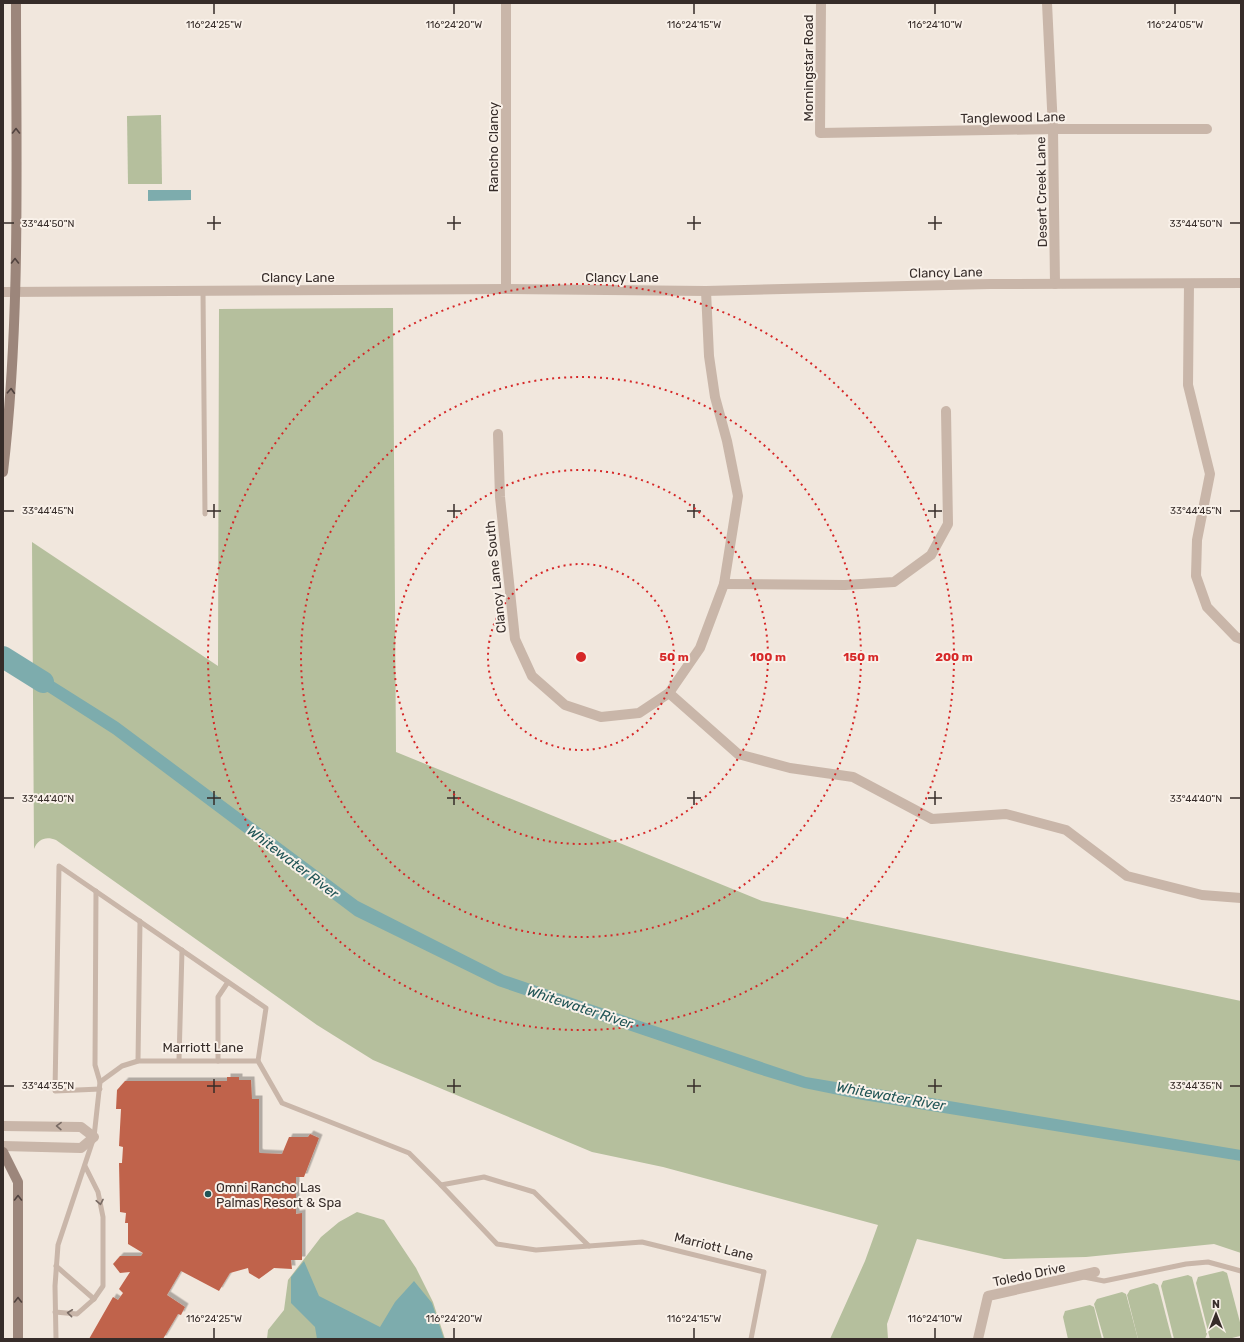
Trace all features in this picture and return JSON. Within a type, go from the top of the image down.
[{"type":"main road","points":[[3,472],[10,414],[15,292],[16,3]]},
{"type":"main road","points":[[3,1152],[18,1182],[18,1339]]},
{"type":"street","name":"Morningstar Road","points":[[820,133],[821,3]]},
{"type":"street","name":"Desert Creek Lane","points":[[1047,3],[1053,129],[1055,284]]},
{"type":"street","name":"Rancho Clancy","points":[[506,4],[506,289]]},
{"type":"street","name":"Tanglewood Lane","points":[[820,133],[1053,129],[1207,129]]},
{"type":"street","name":"Clancy Lane","points":[[3,292],[506,289],[706,291],[990,284],[1241,284]]},
{"type":"street","points":[[1189,284],[1188,385],[1210,474],[1197,540],[1196,576],[1207,607],[1236,637],[1241,639]]},
{"type":"street","name":"Clancy Lane South","points":[[498,434],[500,497],[515,639],[532,676],[565,705],[601,717],[638,713],[669,693],[700,648],[724,584],[738,496],[727,441],[715,397],[709,356],[706,291]]},
{"type":"street","points":[[724,584],[845,585],[894,582],[931,555],[948,524],[946,411]]},
{"type":"street","points":[[669,693],[738,754],[790,768],[853,777],[932,819],[1006,814],[1066,830],[1127,876],[1202,894],[1241,898]]},
{"type":"street","points":[[3,1126],[81,1127],[94,1138],[81,1148],[3,1146]]},
{"type":"street","name":"Toledo Drive","points":[[978,1339],[988,1296],[1095,1272]]},
{"type":"lane","points":[[203,291],[205,514]]},
{"type":"lane","points":[[100,1089],[55,1092],[59,866],[266,1008],[258,1061]]},
{"type":"lane","points":[[56,1339],[55,1312],[58,1245],[94,1138],[100,1089],[100,1082],[95,1065],[96,891]]},
{"type":"lane","points":[[138,1061],[140,922]]},
{"type":"lane","points":[[179,1060],[182,950]]},
{"type":"lane","points":[[218,1061],[218,997],[228,982]]},
{"type":"lane","name":"Marriott Lane","points":[[100,1082],[122,1066],[138,1061],[258,1061],[282,1103],[409,1153],[497,1244],[536,1250],[642,1242],[764,1272],[751,1339]]},
{"type":"lane","points":[[55,1312],[77,1314],[94,1299],[103,1286],[103,1217],[98,1192],[85,1166]]},
{"type":"lane","points":[[441,1185],[484,1177],[534,1192],[588,1246]]},
{"type":"lane","points":[[1080,1276],[1104,1281],[1186,1264],[1208,1262],[1241,1271]]},
{"type":"lane","points":[[56,1266],[94,1299]]},
{"type":"green space","points":[[161,115],[162,184],[128,184],[127,116]]},
{"type":"green space","points":[[393,308],[396,752],[762,901],[1241,1001],[1241,1253],[1214,1244],[1086,1257],[1004,1259],[917,1239],[887,1324],[888,1339],[830,1339],[865,1261],[878,1225],[663,1167],[592,1152],[373,1060],[317,1025],[56,840],[49,838],[43,839],[34,849],[32,542],[218,666],[219,309]]},
{"type":"green space","points":[[357,1212],[384,1220],[416,1268],[433,1302],[445,1339],[267,1339],[268,1330],[284,1310],[288,1280],[321,1237],[339,1222]]},
{"type":"green space","points":[[1223,1271],[1227,1273],[1241,1326],[1240,1336],[1228,1339],[1210,1339],[1196,1283],[1198,1277]]},
{"type":"green space","points":[[1188,1275],[1192,1277],[1207,1334],[1205,1339],[1174,1339],[1161,1286],[1163,1281]]},
{"type":"green space","points":[[1154,1283],[1158,1285],[1172,1339],[1138,1339],[1127,1295],[1130,1290]]},
{"type":"green space","points":[[1122,1292],[1126,1294],[1138,1339],[1104,1339],[1094,1304],[1097,1299]]},
{"type":"green space","points":[[1090,1305],[1094,1307],[1102,1339],[1068,1339],[1063,1317],[1065,1311]]},
{"type":"water","points":[[148,190],[191,190],[191,200],[148,201]]},
{"type":"water","points":[[18,659],[118,722],[358,901],[504,975],[806,1077],[1241,1150],[1241,1161],[863,1100],[804,1088],[755,1073],[498,986],[355,916],[113,734],[18,673]]},
{"type":"water","points":[[304,1261],[319,1296],[380,1327],[395,1302],[414,1281],[432,1303],[444,1339],[317,1339],[315,1327],[291,1303],[291,1277]]},
{"type":"building","name":"Omni Rancho Las Palmas Resort & Spa","points":[[227,1077],[239,1077],[239,1080],[251,1080],[252,1099],[259,1099],[260,1153],[282,1154],[289,1137],[308,1137],[310,1134],[319,1138],[304,1177],[296,1177],[296,1214],[302,1213],[302,1260],[291,1260],[292,1269],[274,1268],[259,1279],[249,1273],[248,1268],[230,1273],[219,1291],[181,1271],[167,1295],[185,1307],[181,1315],[178,1314],[163,1339],[89,1339],[113,1297],[118,1300],[123,1293],[119,1289],[130,1272],[120,1273],[113,1264],[120,1256],[141,1256],[143,1253],[128,1244],[128,1223],[125,1223],[126,1213],[120,1212],[119,1163],[122,1163],[123,1147],[119,1146],[121,1109],[116,1109],[117,1090],[125,1081],[227,1081]]},
{"type":"waterway","name":"Whitewater River","points":[[3,657],[43,682]]},
{"type":"place","name":"Omni Rancho Las Palmas Resort & Spa","points":[[208,1194]]}]
